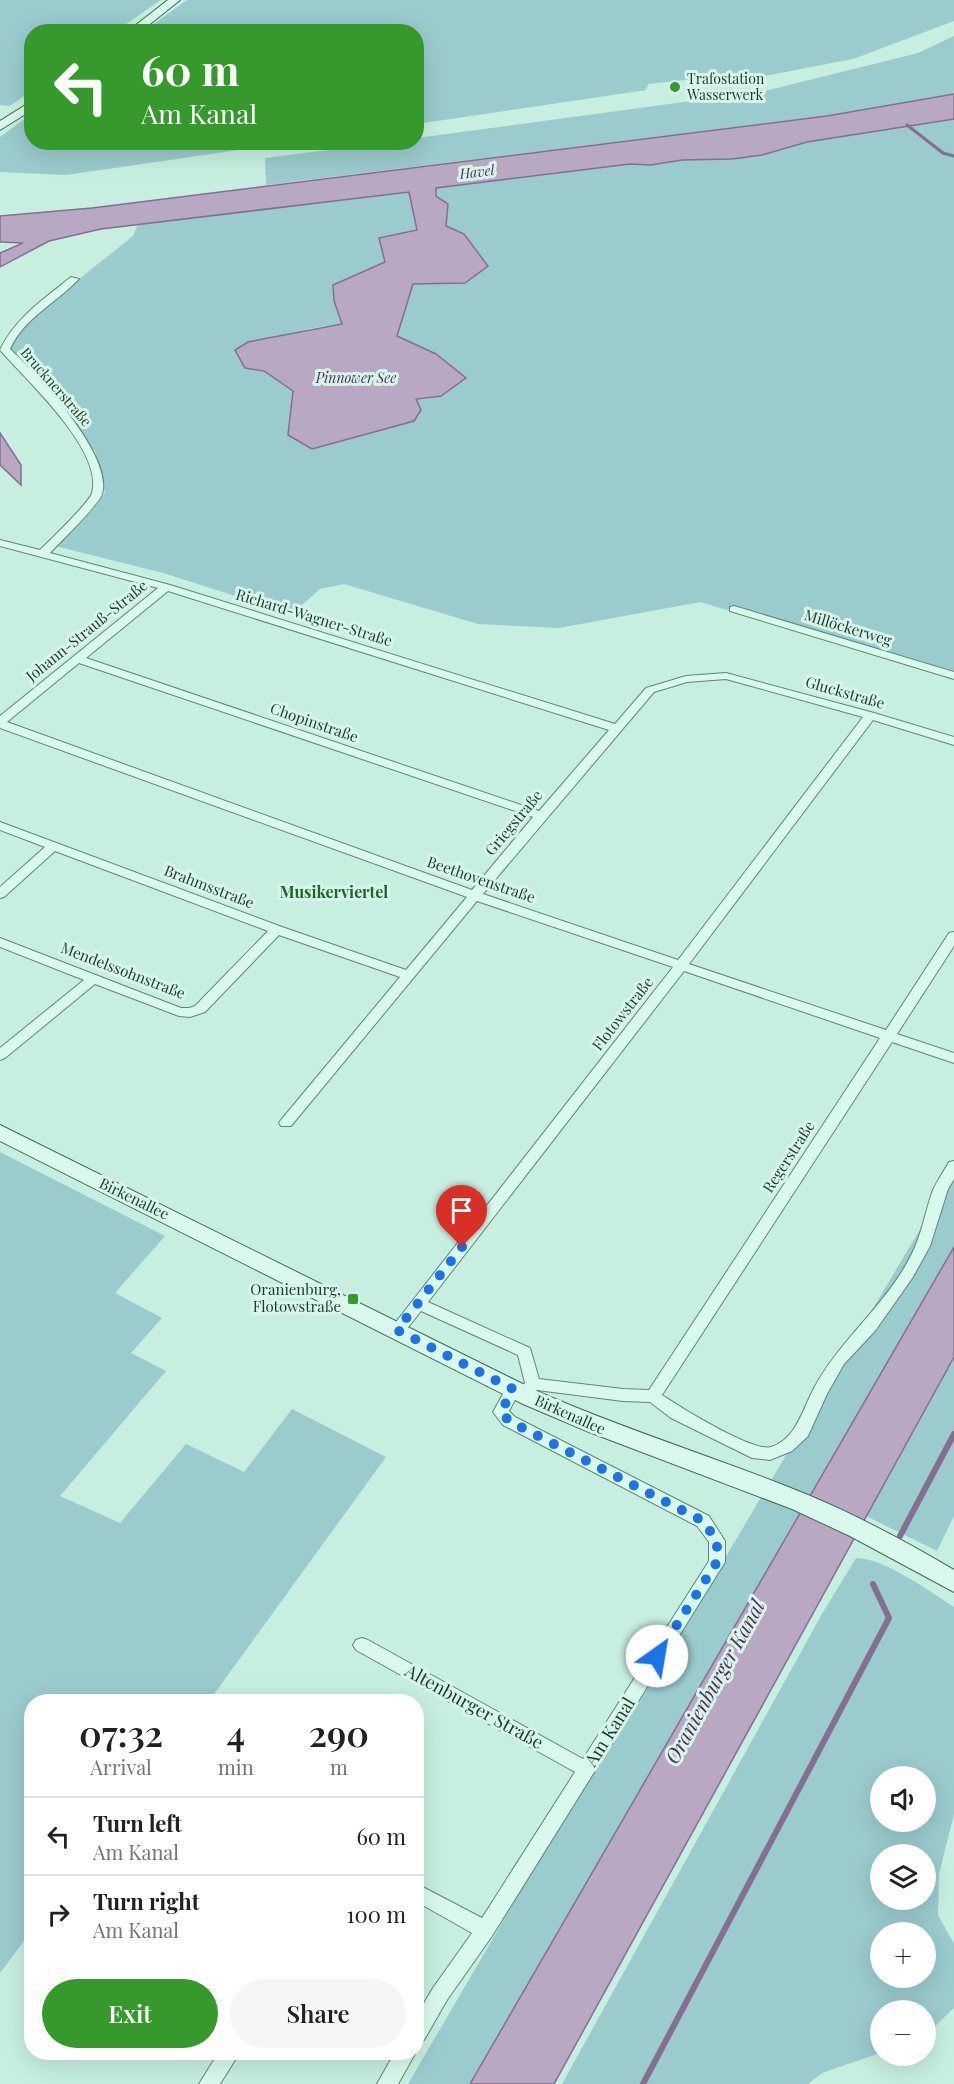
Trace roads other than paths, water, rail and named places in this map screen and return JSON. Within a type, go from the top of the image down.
[{"type":"street","points":[[143,24],[175,0]]},
{"type":"street","points":[[0,126],[24,109]]},
{"type":"street","name":"Brucknerstraße","points":[[43,554],[97,496],[100,487],[97,472],[83,439],[3,351],[22,324],[74,279]]},
{"type":"street","name":"Richard-Wagner-Straße","points":[[0,543],[166,587],[616,728]]},
{"type":"street","name":"Johann-Strauß-Straße","points":[[0,723],[166,587]]},
{"type":"street","name":"Millöckerweg","points":[[734,609],[954,676]]},
{"type":"street","name":"Chopinstraße","points":[[78,658],[541,816]]},
{"type":"street","name":"Griegstraße","points":[[286,1123],[541,816],[650,690],[686,679],[726,676]]},
{"type":"street","name":"Gluckstraße","points":[[726,676],[870,715],[954,741]]},
{"type":"street","name":"Flotowstraße","points":[[397,1330],[682,964],[870,715]]},
{"type":"street","name":"Beethovenstraße","points":[[0,723],[476,896],[954,1058]]},
{"type":"street","name":"Brahmsstraße","points":[[0,826],[277,930],[408,975]]},
{"type":"street","points":[[0,894],[53,846]]},
{"type":"street","name":"Mendelssohnstraße","points":[[0,942],[179,1012],[190,1013],[200,1009],[277,930]]},
{"type":"street","name":"Regerstraße","points":[[653,1396],[954,936]]},
{"type":"street","points":[[0,1055],[94,978]]},
{"type":"street","name":"Birkenallee","points":[[0,1132],[397,1330],[612,1433],[709,1466],[800,1502],[877,1539],[954,1582]]},
{"type":"street","points":[[418,1304],[525,1352],[523,1389],[653,1396],[677,1414],[752,1452],[770,1454],[786,1447],[802,1432],[834,1367],[870,1327],[906,1276],[923,1246],[941,1188],[954,1166]]},
{"type":"street","name":"Am Kanal","points":[[424,2020],[485,1930],[717,1562],[717,1541],[703,1521],[509,1421],[501,1412],[523,1389]]},
{"type":"street","name":"Altenburger Straße","points":[[362,1645],[586,1769]]},
{"type":"street","points":[[424,1896],[485,1930]]},
{"type":"street","points":[[209,2084],[225,2060]]},
{"type":"street","points":[[387,2084],[401,2060]]},
{"type":"water","points":[[954,94],[954,119],[807,142],[762,155],[732,159],[682,160],[651,165],[630,164],[436,188],[436,196],[448,204],[446,226],[464,234],[488,266],[465,283],[413,284],[397,336],[436,354],[466,378],[441,396],[416,399],[421,410],[414,421],[312,449],[288,435],[293,391],[264,371],[245,368],[235,350],[248,342],[342,324],[334,301],[333,285],[385,262],[379,238],[417,230],[409,192],[101,229],[49,241],[0,267],[0,253],[23,243],[0,242],[0,216],[92,208],[827,116]]},
{"type":"water","points":[[0,433],[21,465],[21,485],[0,465]]},
{"type":"water","name":"Oranienburger Kanal","points":[[954,1247],[954,1357],[554,2084],[470,2084]]},
{"type":"waterway","points":[[907,125],[943,153],[954,156]]},
{"type":"waterway","points":[[900,1536],[954,1434]]},
{"type":"waterway","points":[[643,2084],[889,1618],[873,1584]]},
{"type":"place","name":"Trafostation Wasserwerk","points":[[675,87]]},
{"type":"place","name":"Oranienburg, Flotowstraße","points":[[353,1299]]},
{"type":"district","name":"Musikerviertel","points":[[334,892]]},
{"type":"water label","name":"Havel","points":[[477,172]]},
{"type":"water label","name":"Pinnower See","points":[[356,378]]}]
